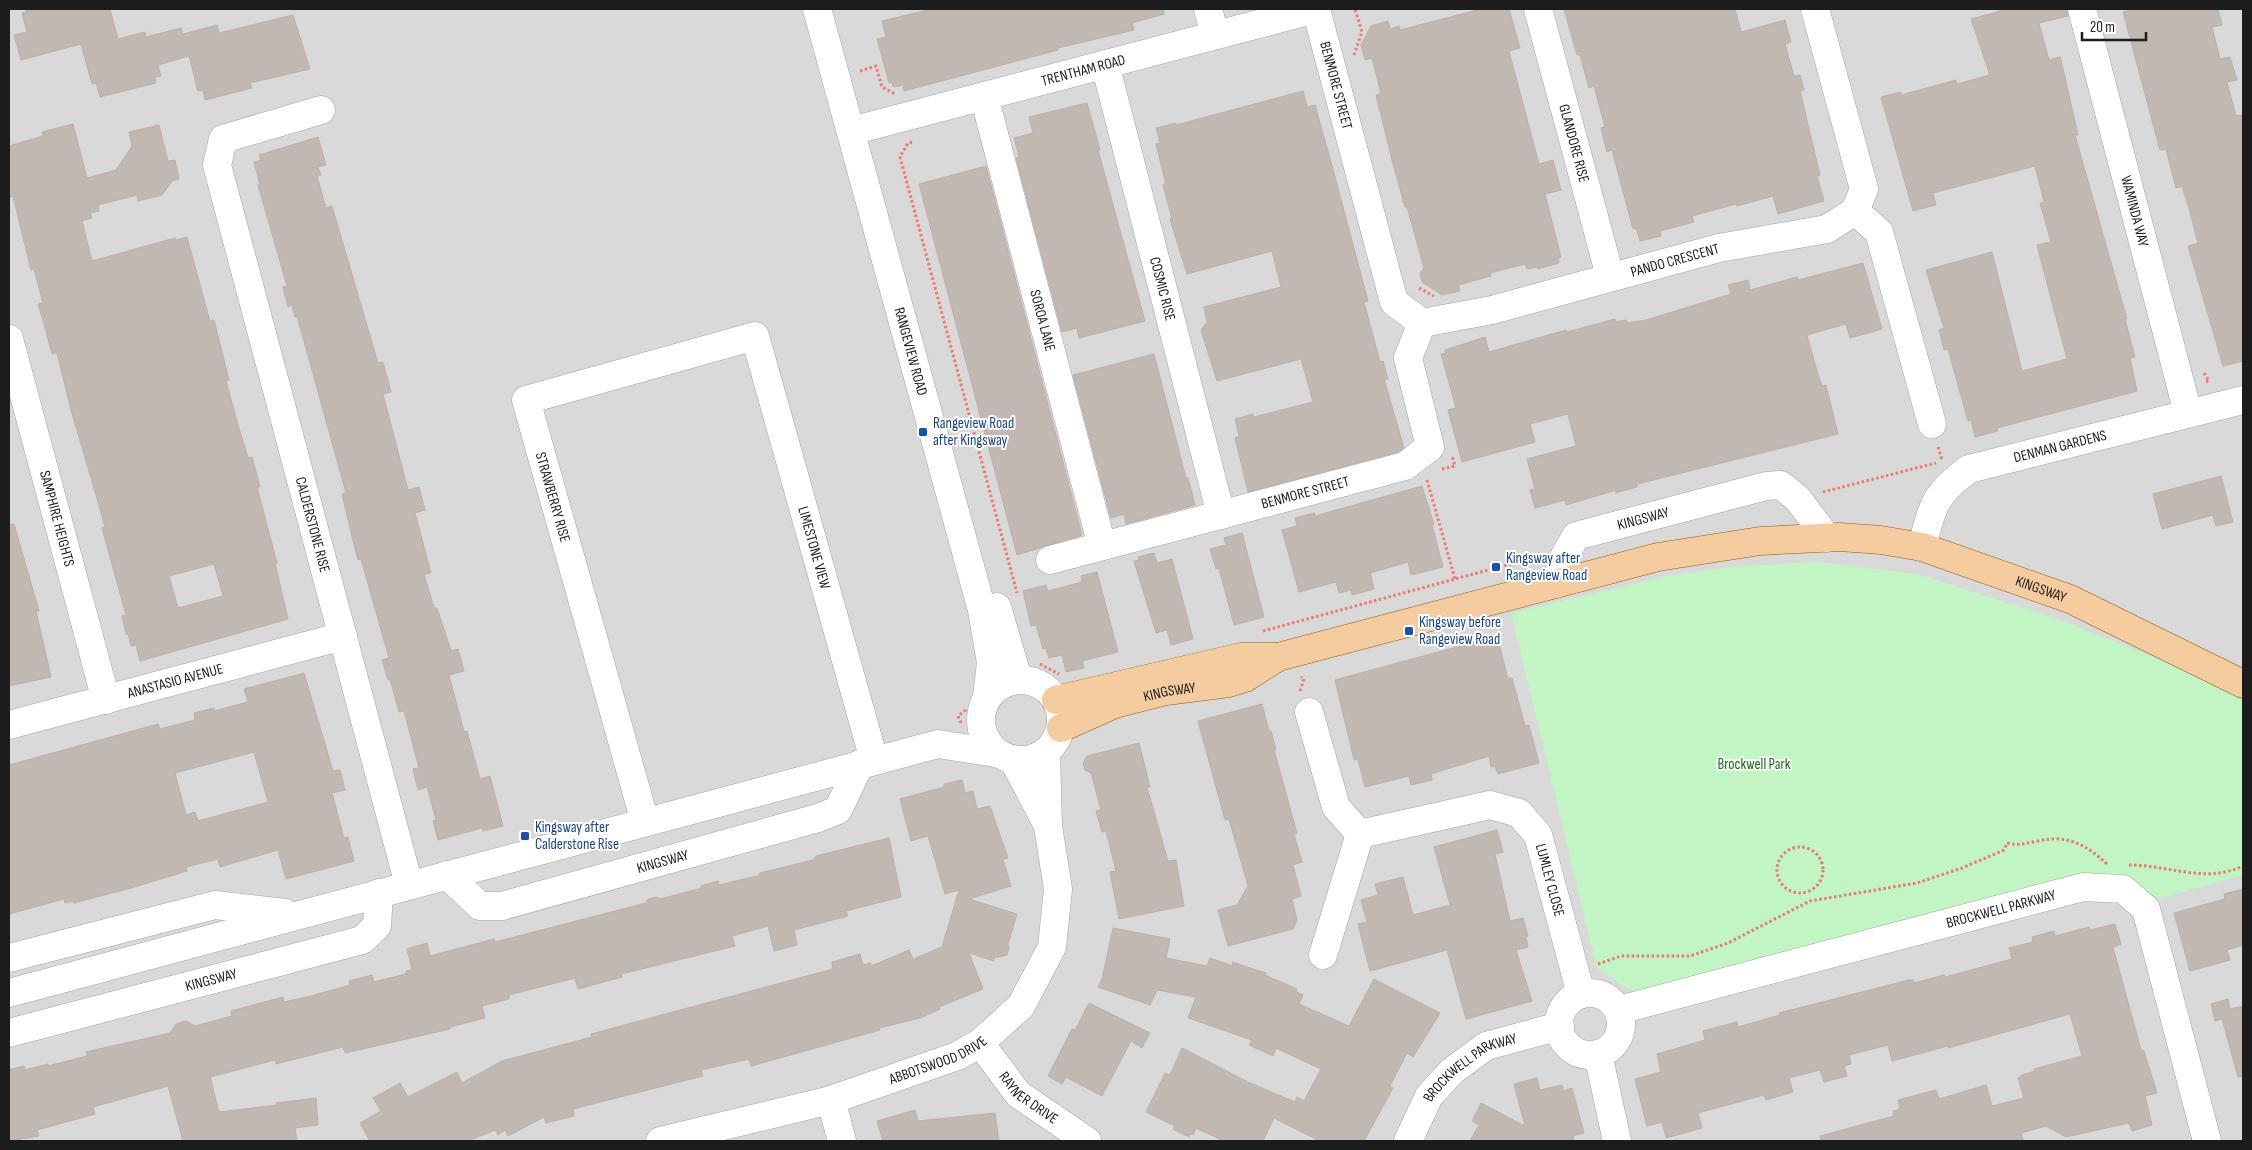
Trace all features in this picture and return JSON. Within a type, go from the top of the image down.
[{"type":"main road","name":"KINGSWAY","points":[[1061,728],[1124,702],[1166,691],[1221,684],[1245,678],[1278,658],[1658,557],[1760,541],[1827,538],[1881,540],[1922,547],[2070,599],[2243,684]]},
{"type":"main road","name":"KINGSWAY","points":[[1056,700],[1241,657],[1278,658]]},
{"type":"street","name":"RANGEVIEW ROAD","points":[[817,9],[860,128]]},
{"type":"street","name":"RANGEVIEW ROAD","points":[[837,9],[860,128],[955,482],[1018,679]]},
{"type":"street","points":[[1208,9],[1215,35]]},
{"type":"street","name":"TRENTHAM ROAD","points":[[860,128],[1316,9]]},
{"type":"street","name":"BENMORE STREET","points":[[1050,560],[1405,466],[1430,447],[1408,358],[1422,323],[1394,302],[1316,9]]},
{"type":"street","name":"GLANDORE RISE","points":[[1538,9],[1610,276]]},
{"type":"street","points":[[1815,9],[1864,189],[1855,210],[1879,232],[1932,424]]},
{"type":"street","name":"WAMINDA WAY","points":[[2082,9],[2185,401]]},
{"type":"street","name":"COSMIC RISE","points":[[1105,64],[1221,515]]},
{"type":"street","name":"SOROA LANE","points":[[984,96],[1102,546]]},
{"type":"street","name":"CALDERSTONE RISE","points":[[321,110],[223,139],[217,165],[410,885]]},
{"type":"street","name":"PANDO CRESCENT","points":[[1449,318],[1492,310],[1610,276],[1719,248],[1827,230],[1855,210]]},
{"type":"street","points":[[1422,323],[1449,318]]},
{"type":"street","name":"LIMESTONE VIEW","points":[[755,336],[867,762]]},
{"type":"street","name":"STRAWBERRY RISE","points":[[645,822],[526,400],[755,336]]},
{"type":"street","name":"SAMPHIRE HEIGHTS","points":[[9,339],[106,700]]},
{"type":"street","name":"DENMAN GARDENS","points":[[1922,547],[1937,497],[1951,481],[1969,469],[2185,401],[2243,400]]},
{"type":"street","name":"RANGEVIEW ROAD","points":[[955,482],[988,639],[991,663],[984,703]]},
{"type":"street","name":"KINGSWAY","points":[[1555,584],[1564,556],[1576,536],[1766,486],[1781,485],[1798,498],[1827,538]]},
{"type":"street","name":"ANASTASIO AVENUE","points":[[9,725],[343,636]]},
{"type":"street","points":[[9,993],[938,744],[1030,760],[1046,752],[1057,739],[1061,728],[1061,714],[1056,700],[1044,687],[1029,680],[1018,679],[1001,684],[984,703],[938,744]]},
{"type":"street","points":[[984,703],[981,729],[986,741],[1005,757]]},
{"type":"street","points":[[1309,712],[1336,807],[1360,834],[1323,955]]},
{"type":"street","name":"ABBOTSWOOD DRIVE","points":[[660,1141],[831,1100],[957,1056],[980,1043],[1021,1006],[1052,947],[1058,889],[1048,826],[1046,752]]},
{"type":"street","name":"ABBOTSWOOD DRIVE","points":[[1005,757],[1048,826]]},
{"type":"street","name":"KINGSWAY","points":[[447,875],[480,906],[502,906],[818,818],[838,810],[867,762]]},
{"type":"street","name":"LUMLEY CLOSE","points":[[1360,834],[1490,805],[1519,813],[1538,835],[1581,994]]},
{"type":"street","name":"BROCKWELL PARKWAY","points":[[1618,1010],[2083,887],[2123,889],[2146,909],[2206,1141]]},
{"type":"street","name":"KINGSWAY","points":[[9,1033],[362,940],[377,926],[379,893]]},
{"type":"street","points":[[9,958],[215,905],[299,915]]},
{"type":"street","points":[[1581,994],[1601,995],[1610,1000],[1618,1010],[1621,1029],[1617,1039],[1608,1049],[1598,1054],[1584,1054],[1574,1050],[1567,1043],[1560,1026],[1561,1012],[1567,1003],[1581,994]]},
{"type":"street","name":"BROCKWELL PARKWAY","points":[[1408,1141],[1430,1096],[1452,1071],[1486,1046],[1560,1026]]},
{"type":"street","name":"RAYNER DRIVE","points":[[980,1043],[1018,1094],[1087,1141]]},
{"type":"street","points":[[1598,1054],[1617,1141]]},
{"type":"street","points":[[831,1100],[842,1141]]},
{"type":"path","points":[[1355,9],[1362,32],[1354,55],[1356,65]]},
{"type":"path","points":[[1417,287],[1444,302],[1449,318]]},
{"type":"path","points":[[2185,401],[2209,381],[2199,365]]},
{"type":"path","points":[[1798,498],[1942,462],[1932,424]]},
{"type":"path","points":[[1455,579],[1548,553],[1564,556]]},
{"type":"path","points":[[1596,965],[1621,956],[1690,956],[1708,951],[1810,900],[1917,883],[1962,868],[2004,850],[2007,843],[2016,845],[2055,838],[2082,843],[2113,869]]},
{"type":"path","points":[[1802,848],[1816,853],[1820,859],[1822,866],[1820,880],[1808,893],[1788,890],[1780,881],[1776,866],[1778,859],[1784,853],[1802,848]]},
{"type":"path","points":[[2127,865],[2150,865],[2196,875],[2215,875],[2243,866]]},
{"type":"path","points":[[1808,893],[1810,900]]},
{"type":"shaded area","points":[[9,9],[2243,9],[2243,1141],[9,1141]]},
{"type":"green space","name":"Brockwell Park","points":[[1819,562],[1921,575],[2065,622],[2243,692],[2243,875],[2141,904],[2123,889],[1634,993],[1597,968],[1511,613],[1666,576],[1741,566]]},
{"type":"building","points":[[26,9],[110,9],[118,39],[145,32],[146,37],[181,28],[183,34],[217,25],[219,33],[293,15],[310,69],[250,83],[252,88],[205,100],[203,90],[198,91],[189,56],[158,65],[161,76],[155,77],[156,83],[100,97],[96,83],[92,84],[81,44],[21,60],[14,35],[27,32],[22,13],[26,12]]},
{"type":"building","points":[[932,9],[1163,9],[1164,14],[1132,23],[1134,30],[1058,48],[1058,50],[904,91],[903,85],[893,87],[892,82],[889,83],[877,39],[886,37],[882,21]]},
{"type":"building","points":[[1481,9],[1509,9],[1520,48],[1509,51],[1539,164],[1553,160],[1561,190],[1545,194],[1561,257],[1558,258],[1559,263],[1538,269],[1538,267],[1527,269],[1525,264],[1490,273],[1491,276],[1458,285],[1460,291],[1442,295],[1422,282],[1420,273],[1424,268],[1393,164],[1376,95],[1381,94],[1372,58],[1365,60],[1361,45],[1371,26],[1388,21],[1390,29],[1399,26],[1400,30]]},
{"type":"building","points":[[1564,9],[1735,9],[1741,32],[1785,20],[1791,42],[1785,44],[1794,76],[1800,75],[1804,90],[1800,91],[1820,175],[1817,176],[1824,201],[1778,214],[1773,196],[1737,206],[1736,204],[1692,216],[1694,222],[1660,231],[1661,236],[1640,241],[1636,228],[1633,229],[1612,150],[1607,152],[1601,128],[1605,127],[1594,86],[1589,88]]},
{"type":"building","points":[[2008,9],[2067,9],[2068,16],[2039,23],[2049,60],[2060,57],[2078,135],[2075,135],[2127,319],[2125,319],[2135,357],[2130,358],[2137,391],[1997,428],[1998,431],[1975,437],[1971,420],[1968,421],[1948,349],[1944,350],[1939,330],[1944,328],[1926,270],[1992,252],[2022,371],[2067,359],[2037,245],[2051,242],[2040,203],[2044,202],[2035,166],[1933,193],[1936,205],[1913,211],[1881,97],[1901,92],[1901,95],[1956,80],[1957,84],[1990,75],[1971,19]]},
{"type":"building","points":[[2135,9],[2218,9],[2222,25],[2212,27],[2220,59],[2230,57],[2237,80],[2227,82],[2236,116],[2241,115],[2243,124],[2243,361],[2223,366],[2188,246],[2198,243],[2190,212],[2182,186],[2176,188],[2166,149],[2160,150],[2123,12]]},
{"type":"building","points":[[1303,91],[1307,107],[1315,105],[1368,301],[1364,302],[1380,362],[1383,361],[1388,379],[1384,379],[1404,448],[1398,452],[1248,492],[1235,438],[1239,436],[1235,419],[1253,414],[1254,417],[1313,402],[1301,359],[1217,381],[1201,330],[1207,322],[1204,307],[1281,287],[1272,251],[1187,274],[1170,219],[1172,219],[1163,185],[1165,180],[1156,144],[1160,143],[1156,128],[1176,123],[1176,125]]},
{"type":"building","points":[[1087,103],[1145,321],[1079,338],[1077,328],[1062,332],[1016,158],[1019,157],[1014,138],[1033,133],[1029,117]]},
{"type":"building","points":[[73,124],[87,178],[116,170],[132,146],[129,132],[159,125],[168,161],[175,160],[179,179],[172,181],[162,195],[138,201],[137,195],[98,205],[99,211],[90,213],[92,218],[82,221],[92,261],[175,238],[176,240],[187,237],[210,321],[214,320],[229,380],[226,381],[238,425],[248,458],[252,457],[260,487],[257,487],[277,563],[275,563],[288,619],[140,661],[136,645],[131,646],[122,616],[126,615],[102,528],[105,527],[71,410],[57,353],[52,354],[38,304],[43,303],[34,269],[31,270],[13,196],[9,198],[9,146],[43,136],[42,132]],"holes":[[[214,564],[223,596],[178,608],[169,576]]]},
{"type":"building","points":[[318,137],[326,165],[318,167],[321,175],[317,176],[326,208],[332,206],[378,363],[383,362],[391,392],[383,394],[408,490],[419,487],[425,510],[415,513],[431,573],[424,574],[434,608],[437,608],[451,651],[458,649],[464,671],[449,675],[464,732],[467,731],[480,779],[490,776],[503,826],[483,831],[482,828],[438,840],[433,821],[436,820],[427,787],[418,790],[413,769],[419,768],[404,711],[399,712],[390,679],[388,680],[382,660],[389,658],[361,559],[358,560],[342,494],[346,493],[297,316],[295,317],[292,305],[288,307],[283,287],[287,286],[258,185],[260,185],[254,162],[261,160],[259,155]]},
{"type":"building","points":[[986,166],[1082,535],[1017,555],[919,184]]},
{"type":"building","points":[[1863,263],[1882,329],[1850,338],[1846,324],[1807,335],[1822,386],[1826,385],[1838,434],[1637,484],[1637,487],[1616,493],[1616,490],[1566,505],[1565,500],[1535,508],[1530,490],[1535,489],[1527,459],[1576,446],[1568,414],[1530,424],[1535,442],[1462,462],[1448,410],[1456,408],[1441,354],[1446,353],[1445,350],[1485,337],[1489,352],[1566,330],[1567,332],[1615,319],[1616,322],[1626,320],[1627,323],[1646,320],[1731,294],[1728,285],[1748,280],[1750,290],[1797,277],[1798,280]]},
{"type":"building","points":[[1154,354],[1186,478],[1188,478],[1195,505],[1126,524],[1124,514],[1111,518],[1073,375]]},
{"type":"building","points":[[2221,476],[2233,522],[2216,526],[2213,515],[2162,529],[2153,494]]},
{"type":"building","points":[[1422,486],[1434,524],[1432,525],[1443,567],[1411,575],[1408,562],[1370,573],[1374,589],[1352,595],[1351,590],[1339,593],[1336,582],[1299,592],[1282,530],[1297,526],[1295,518],[1314,513],[1315,516]]},
{"type":"building","points":[[14,524],[39,611],[36,611],[51,677],[9,686],[9,525]]},
{"type":"building","points":[[1242,533],[1264,617],[1234,625],[1219,568],[1216,569],[1210,549],[1226,545],[1224,538]]},
{"type":"building","points":[[1154,553],[1157,563],[1172,559],[1193,639],[1171,645],[1167,630],[1156,633],[1134,561],[1139,560],[1138,557]]},
{"type":"building","points":[[1097,572],[1118,652],[1082,661],[1084,668],[1066,672],[1062,655],[1049,658],[1046,648],[1043,649],[1036,625],[1031,626],[1023,591],[1046,585],[1048,591],[1082,582],[1081,576]]},
{"type":"building","points":[[1497,636],[1508,679],[1512,678],[1525,726],[1529,725],[1539,763],[1498,774],[1495,766],[1491,767],[1489,756],[1431,774],[1432,780],[1411,785],[1409,776],[1365,787],[1358,759],[1354,760],[1335,680]]},
{"type":"building","points":[[304,673],[333,771],[340,770],[345,790],[332,793],[344,838],[348,837],[354,861],[286,879],[278,850],[220,867],[218,859],[186,867],[187,871],[74,903],[73,901],[65,903],[64,899],[9,914],[9,765],[158,724],[160,729],[195,720],[194,713],[214,708],[214,711],[248,702],[244,689]],"holes":[[[254,752],[268,802],[198,821],[195,812],[186,815],[175,773]]]},
{"type":"building","points":[[1262,704],[1276,749],[1274,750],[1297,833],[1294,834],[1302,862],[1293,865],[1301,896],[1292,899],[1297,920],[1293,929],[1228,946],[1218,910],[1237,905],[1248,886],[1229,819],[1225,820],[1198,721]]},
{"type":"building","points":[[1139,743],[1150,787],[1147,787],[1168,861],[1176,860],[1184,906],[1119,919],[1110,872],[1116,871],[1106,831],[1102,832],[1096,811],[1101,810],[1091,773],[1085,770],[1083,763],[1087,756]]},
{"type":"building","points":[[962,780],[965,793],[973,791],[977,809],[990,806],[1008,858],[1003,859],[1011,886],[969,899],[1017,914],[1008,944],[1007,955],[994,958],[994,961],[969,953],[983,989],[939,1007],[940,1009],[920,1018],[879,1028],[880,1030],[751,1066],[749,1059],[701,1070],[703,1076],[573,1109],[574,1116],[546,1123],[544,1117],[508,1136],[505,1130],[498,1135],[495,1130],[468,1141],[370,1141],[360,1123],[381,1111],[373,1098],[400,1083],[408,1097],[457,1072],[462,1083],[502,1061],[592,1037],[591,1034],[833,969],[832,962],[860,954],[863,965],[871,963],[871,966],[909,950],[913,959],[942,947],[959,890],[945,894],[928,836],[911,841],[900,799]]},
{"type":"building","points":[[1497,830],[1503,852],[1495,854],[1510,921],[1523,918],[1528,936],[1526,937],[1528,947],[1516,950],[1532,1001],[1466,1019],[1447,950],[1370,971],[1358,924],[1367,922],[1361,900],[1378,895],[1375,884],[1403,877],[1413,915],[1450,905],[1434,847]]},
{"type":"building","points":[[889,838],[901,897],[846,911],[848,916],[794,930],[797,945],[774,951],[768,926],[732,936],[735,946],[621,974],[622,977],[578,989],[575,978],[509,995],[509,999],[482,1006],[485,1018],[450,1027],[450,1029],[345,1053],[343,1047],[276,1064],[275,1060],[210,1077],[219,1112],[316,1098],[318,1125],[295,1128],[297,1141],[183,1141],[168,1086],[93,1107],[95,1114],[37,1130],[39,1136],[9,1141],[9,1070],[24,1066],[25,1070],[48,1064],[48,1066],[87,1056],[86,1052],[170,1033],[176,1024],[186,1021],[195,1026],[232,1016],[231,1011],[283,997],[284,1002],[311,996],[350,985],[349,981],[372,975],[374,982],[406,974],[406,971],[412,970],[407,949],[427,943],[430,956],[494,939],[495,942],[646,903],[648,899],[656,897],[660,899],[702,888],[701,886],[718,881],[719,885],[757,876],[760,873],[813,860],[816,856]]},
{"type":"building","points":[[2243,889],[2243,945],[2227,950],[2230,960],[2190,971],[2174,913],[2225,899],[2224,894]]},
{"type":"building","points":[[2115,924],[2121,944],[2113,947],[2141,1050],[2144,1051],[2157,1093],[2145,1096],[2152,1125],[2132,1131],[2129,1123],[2066,1137],[2046,1126],[2021,1133],[2024,1141],[1821,1141],[1820,1136],[1894,1116],[1893,1111],[1900,1109],[1898,1100],[1936,1090],[1939,1099],[1986,1085],[1992,1106],[2024,1098],[2018,1078],[2022,1075],[2035,1071],[2034,1069],[2082,1056],[2070,1014],[1948,1048],[1948,1046],[1892,1061],[1888,1045],[1849,1055],[1851,1064],[1844,1066],[1847,1076],[1824,1082],[1820,1070],[1789,1078],[1793,1092],[1766,1100],[1764,1095],[1698,1113],[1702,1128],[1666,1138],[1662,1122],[1647,1126],[1635,1079],[1661,1072],[1657,1054],[1705,1040],[1703,1031],[1737,1022],[1738,1027],[1780,1015],[1779,1013],[1909,980],[1913,980],[1914,983],[1944,975],[1945,977],[2012,959],[2009,948],[2033,942],[2032,937],[2054,931],[2055,936],[2089,927],[2090,930]]},
{"type":"building","points":[[1113,928],[1170,939],[1166,958],[1207,966],[1210,958],[1233,966],[1232,962],[1266,973],[1265,975],[1297,989],[1296,992],[1303,995],[1299,1004],[1349,1026],[1374,979],[1440,1013],[1413,1057],[1407,1053],[1390,1086],[1393,1088],[1364,1141],[1320,1141],[1274,1118],[1263,1141],[1224,1141],[1196,1128],[1193,1135],[1190,1134],[1189,1137],[1173,1129],[1175,1126],[1146,1112],[1165,1073],[1170,1075],[1182,1048],[1248,1082],[1295,1102],[1297,1097],[1304,1101],[1321,1069],[1276,1048],[1273,1056],[1249,1045],[1252,1040],[1188,1018],[1196,997],[1157,990],[1150,1005],[1098,987],[1102,979]]},
{"type":"building","points":[[2228,999],[2230,1009],[2243,1006],[2243,1076],[2238,1077],[2222,1019],[2215,1021],[2211,1004]]},
{"type":"building","points":[[1089,1003],[1150,1033],[1142,1048],[1131,1041],[1102,1096],[1066,1077],[1062,1084],[1048,1076],[1072,1029],[1075,1030]]},
{"type":"building","points":[[1537,1078],[1540,1090],[1562,1085],[1563,1091],[1572,1088],[1584,1133],[1573,1136],[1574,1141],[1470,1141],[1479,1125],[1472,1121],[1481,1103],[1525,1126],[1514,1084]]},
{"type":"building","points":[[915,1110],[918,1121],[995,1113],[999,1141],[883,1141],[877,1121]]},
{"type":"place","name":"Rangeview Road after Kingsway","points":[[923,432]]},
{"type":"place","name":"Kingsway after Rangeview Road","points":[[1496,567]]},
{"type":"place","name":"Kingsway before Rangeview Road","points":[[1409,631]]},
{"type":"place","name":"Kingsway after Calderstone Rise","points":[[525,836]]}]
